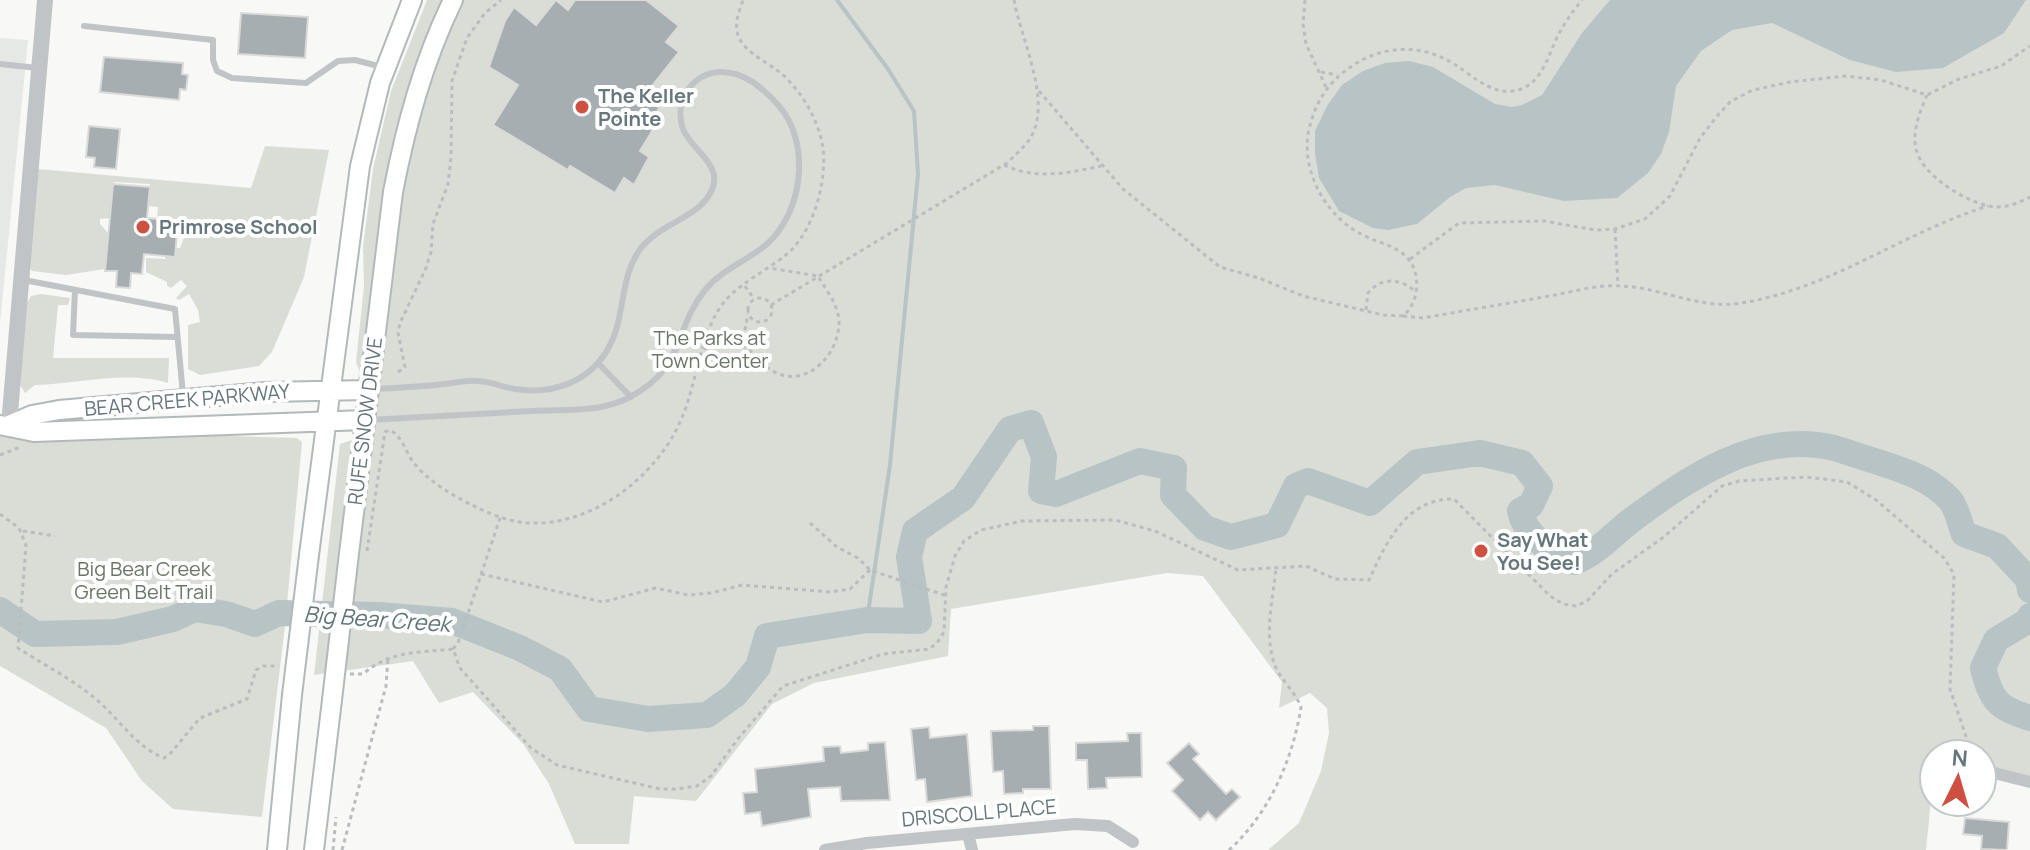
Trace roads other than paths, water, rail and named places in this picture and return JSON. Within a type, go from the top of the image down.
[{"type":"main road","name":"RUFE SNOW DRIVE","points":[[277,850],[292,695],[360,166],[385,68],[412,0]]},
{"type":"main road","name":"RUFE SNOW DRIVE","points":[[314,850],[332,700],[357,558],[365,420],[393,192],[405,131],[421,75],[453,0]]},
{"type":"main road","name":"BEAR CREEK PARKWAY","points":[[4,425],[59,410],[265,392],[368,390]]},
{"type":"main road","name":"BEAR CREEK PARKWAY","points":[[4,425],[34,432],[365,420]]},
{"type":"street","points":[[4,425],[21,280],[45,0]]},
{"type":"street","points":[[1998,774],[2030,782]]},
{"type":"street","name":"DRISCOLL PLACE","points":[[825,850],[867,843],[1075,824],[1108,826],[1133,842]]},
{"type":"street","points":[[968,834],[972,850]]},
{"type":"lane","points":[[84,26],[213,40],[213,60],[217,71],[232,78],[306,83],[338,61],[355,60],[385,68]]},
{"type":"lane","points":[[0,64],[38,68]]},
{"type":"lane","points":[[365,420],[594,408],[631,397],[658,378],[668,367],[703,292],[727,269],[766,245],[788,215],[797,184],[799,150],[782,110],[752,81],[723,72],[711,73],[689,86],[683,99],[682,126],[688,138],[709,162],[713,177],[711,190],[693,212],[651,237],[634,259],[610,345],[585,375],[567,386],[546,390],[510,389],[476,381],[368,390]]},
{"type":"lane","points":[[21,280],[175,309],[184,399]]},
{"type":"lane","points":[[75,290],[73,335],[177,337]]},
{"type":"lane","points":[[598,363],[631,397]]},
{"type":"waterway","points":[[837,0],[888,69],[914,111],[918,174],[890,465],[867,620]]},
{"type":"waterway","name":"Big Bear Creek","points":[[0,610],[35,634],[117,632],[173,619],[195,609],[226,614],[255,624],[279,613],[380,615],[452,621],[520,648],[560,669],[589,709],[648,719],[707,715],[735,695],[758,667],[767,636],[867,620],[919,621],[909,557],[915,531],[963,498],[1010,429],[1031,423],[1044,457],[1041,491],[1056,494],[1140,461],[1174,468],[1173,495],[1205,528],[1231,537],[1277,525],[1296,486],[1308,481],[1370,503],[1417,462],[1480,453],[1522,463],[1540,486],[1531,505],[1520,511],[1527,528],[1540,542],[1574,562],[1598,549],[1633,519],[1678,488],[1726,461],[1752,451],[1779,446],[1806,444],[1834,448],[1906,471],[1934,486],[1952,503],[1964,534],[1997,546],[2028,579],[2030,590]]},
{"type":"waterway","name":"Big Bear Creek","points":[[2030,616],[2029,620],[1996,640],[1983,668],[1997,701],[2030,718]]},
{"type":"place","name":"The Keller Pointe","points":[[582,107]]},
{"type":"place","name":"Primrose School","points":[[143,227]]},
{"type":"place","name":"Say What You See!","points":[[1481,551]]},
{"type":"park label","name":"The Parks at Town Center","points":[[710,350]]},
{"type":"park label","name":"Big Bear Creek Green Belt Trail","points":[[144,580]]}]
